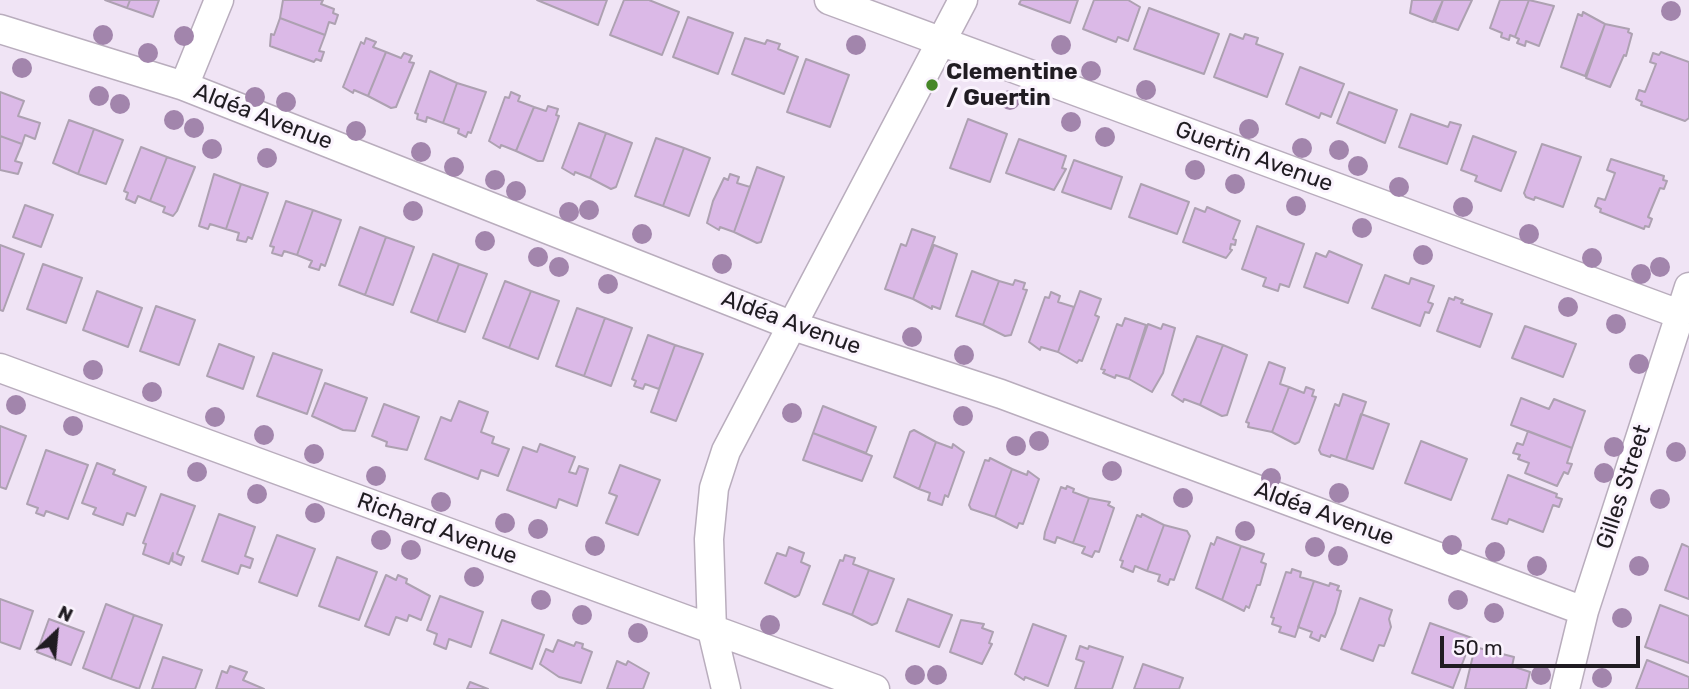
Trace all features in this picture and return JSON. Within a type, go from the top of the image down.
[{"type":"street","points":[[184,86],[219,0]]},
{"type":"street","name":"Guertin Avenue","points":[[829,0],[1679,314]]},
{"type":"street","points":[[726,689],[712,630],[709,539],[714,488],[726,451],[963,0]]},
{"type":"street","name":"Aldéa Avenue","points":[[0,29],[184,86],[793,326],[1001,394],[1584,611]]},
{"type":"street","name":"Gilles Street","points":[[1565,689],[1584,611],[1689,287]]},
{"type":"street","name":"Richard Avenue","points":[[0,368],[875,689]]},
{"type":"building","points":[[105,0],[130,0],[127,8]]},
{"type":"building","points":[[130,0],[159,0],[153,17],[127,8]]},
{"type":"building","points":[[283,0],[323,0],[321,4],[334,9],[333,13],[338,15],[335,24],[329,22],[325,35],[280,18]]},
{"type":"building","points":[[537,0],[607,0],[598,25]]},
{"type":"building","points":[[624,0],[649,0],[679,12],[662,55],[610,35]]},
{"type":"building","points":[[1021,0],[1078,0],[1070,23],[1019,4]]},
{"type":"building","points":[[1094,0],[1128,0],[1140,7],[1128,41],[1118,37],[1116,42],[1083,29]]},
{"type":"building","points":[[1412,0],[1443,0],[1433,22],[1410,13]]},
{"type":"building","points":[[1443,0],[1472,0],[1458,30],[1435,22]]},
{"type":"building","points":[[1500,0],[1529,0],[1515,37],[1510,35],[1509,40],[1501,37],[1502,33],[1490,28]]},
{"type":"building","points":[[1529,0],[1554,6],[1539,46],[1526,41],[1525,46],[1517,43],[1519,39],[1515,37]]},
{"type":"building","points":[[1149,8],[1219,34],[1204,74],[1134,49]]},
{"type":"building","points":[[1583,12],[1605,24],[1585,76],[1561,67],[1578,14],[1582,16]]},
{"type":"building","points":[[688,17],[733,33],[718,74],[673,57]]},
{"type":"building","points":[[280,18],[325,35],[319,51],[324,52],[321,61],[316,59],[314,62],[270,46],[271,34],[274,35]]},
{"type":"building","points":[[1605,24],[1629,29],[1628,32],[1632,34],[1626,56],[1624,55],[1610,87],[1586,78]]},
{"type":"building","points":[[1230,34],[1243,39],[1245,34],[1258,38],[1256,44],[1283,54],[1267,97],[1214,77]]},
{"type":"building","points":[[366,38],[376,42],[373,47],[386,52],[368,96],[354,90],[353,93],[343,87],[361,42],[364,44]]},
{"type":"building","points":[[745,38],[765,44],[767,40],[780,44],[778,49],[798,57],[784,94],[732,74]]},
{"type":"building","points":[[386,52],[401,58],[404,53],[412,56],[409,62],[414,63],[396,107],[391,108],[368,96]]},
{"type":"building","points":[[1661,52],[1689,62],[1689,118],[1685,121],[1641,105],[1642,102],[1636,99],[1639,90],[1645,92],[1656,64],[1650,62],[1653,53],[1659,55]]},
{"type":"building","points":[[806,59],[849,75],[830,127],[787,112]]},
{"type":"building","points":[[1300,67],[1344,84],[1331,117],[1321,113],[1319,118],[1286,104]]},
{"type":"building","points":[[430,71],[457,83],[443,123],[427,117],[426,122],[417,119],[418,114],[415,113]]},
{"type":"building","points":[[457,83],[486,92],[471,133],[468,132],[466,137],[458,133],[459,129],[443,123]]},
{"type":"building","points":[[0,92],[24,101],[18,116],[40,123],[35,139],[25,135],[22,144],[0,136]]},
{"type":"building","points":[[511,92],[520,96],[518,101],[534,107],[516,151],[501,145],[500,148],[489,141],[505,97],[509,98]]},
{"type":"building","points":[[1349,92],[1397,110],[1385,143],[1337,123]]},
{"type":"building","points":[[548,106],[558,109],[556,115],[559,116],[543,161],[538,161],[516,151],[534,107],[546,111]]},
{"type":"building","points":[[1411,114],[1448,127],[1450,122],[1461,125],[1447,164],[1399,147]]},
{"type":"building","points":[[968,119],[1007,134],[990,182],[950,168]]},
{"type":"building","points":[[69,120],[94,129],[78,174],[53,163]]},
{"type":"building","points":[[579,123],[606,133],[590,178],[575,172],[574,175],[562,168]]},
{"type":"building","points":[[94,129],[123,140],[106,184],[78,174]]},
{"type":"building","points":[[606,133],[632,143],[616,187],[611,189],[590,178]]},
{"type":"building","points":[[0,136],[22,144],[15,161],[22,163],[18,174],[0,170]]},
{"type":"building","points":[[1473,136],[1516,152],[1501,191],[1475,181],[1477,176],[1461,170]]},
{"type":"building","points":[[656,138],[684,148],[663,206],[635,196]]},
{"type":"building","points":[[1019,139],[1066,156],[1062,168],[1066,169],[1054,190],[1006,173]]},
{"type":"building","points":[[1542,144],[1581,157],[1563,207],[1535,197],[1534,200],[1526,197],[1524,193]]},
{"type":"building","points":[[141,147],[167,157],[150,201],[138,196],[135,203],[126,199],[128,193],[124,191]]},
{"type":"building","points":[[684,148],[710,158],[689,216],[663,206]]},
{"type":"building","points":[[167,157],[195,167],[173,216],[163,212],[165,207],[150,201]]},
{"type":"building","points":[[1611,159],[1664,176],[1663,180],[1667,181],[1664,189],[1660,188],[1648,217],[1652,219],[1649,227],[1645,226],[1644,229],[1600,212],[1601,209],[1595,206],[1598,198],[1605,200],[1615,173],[1607,170]]},
{"type":"building","points":[[1074,160],[1122,177],[1111,209],[1062,192]]},
{"type":"building","points":[[757,167],[784,177],[761,242],[757,243],[734,232]]},
{"type":"building","points":[[214,174],[241,184],[226,229],[210,224],[208,229],[199,226]]},
{"type":"building","points":[[730,174],[739,177],[737,183],[750,187],[734,232],[720,227],[719,230],[707,223],[713,201],[724,178],[728,180]]},
{"type":"building","points":[[241,184],[268,193],[252,239],[248,237],[246,242],[237,240],[239,233],[226,229]]},
{"type":"building","points":[[1141,184],[1189,202],[1177,234],[1129,217]]},
{"type":"building","points":[[286,201],[313,210],[297,255],[284,251],[282,256],[272,253],[274,247],[270,246]]},
{"type":"building","points":[[25,205],[53,215],[41,247],[13,237]]},
{"type":"building","points":[[1207,207],[1240,221],[1233,239],[1236,240],[1235,245],[1231,244],[1232,250],[1226,258],[1183,242],[1195,208],[1205,212]]},
{"type":"building","points":[[313,210],[341,220],[325,266],[321,264],[319,270],[309,267],[312,261],[297,255]]},
{"type":"building","points":[[1257,226],[1304,244],[1289,287],[1280,284],[1278,291],[1263,286],[1266,278],[1242,269]]},
{"type":"building","points":[[360,227],[386,237],[365,295],[339,285]]},
{"type":"building","points":[[912,229],[935,237],[913,299],[885,289],[901,244],[906,246]]},
{"type":"building","points":[[386,237],[414,247],[393,305],[365,295]]},
{"type":"building","points":[[0,245],[24,254],[3,311],[0,310]]},
{"type":"building","points":[[934,245],[957,254],[940,309],[932,306],[932,309],[913,299]]},
{"type":"building","points":[[1329,251],[1362,265],[1348,303],[1304,287],[1316,253],[1326,257]]},
{"type":"building","points":[[433,254],[459,264],[437,322],[411,312]]},
{"type":"building","points":[[43,264],[82,278],[66,323],[27,309]]},
{"type":"building","points":[[459,264],[487,274],[465,332],[437,322]]},
{"type":"building","points":[[972,271],[999,281],[983,325],[956,316]]},
{"type":"building","points":[[1385,275],[1409,284],[1411,278],[1434,286],[1428,302],[1433,304],[1429,313],[1425,312],[1420,326],[1372,308]]},
{"type":"building","points":[[1015,280],[1025,283],[1023,289],[1027,290],[1011,335],[1005,336],[983,325],[999,281],[1013,285]]},
{"type":"building","points":[[505,281],[531,291],[509,348],[483,338]]},
{"type":"building","points":[[97,291],[142,308],[128,347],[83,330]]},
{"type":"building","points":[[531,291],[559,301],[538,359],[509,348]]},
{"type":"building","points":[[1080,291],[1101,299],[1095,315],[1099,317],[1082,361],[1077,363],[1058,352]]},
{"type":"building","points":[[1051,292],[1060,296],[1058,302],[1074,307],[1058,352],[1041,347],[1040,350],[1029,342],[1045,297],[1049,298]]},
{"type":"building","points":[[1455,297],[1463,300],[1461,303],[1492,314],[1480,347],[1437,331],[1449,298],[1454,300]]},
{"type":"building","points":[[156,306],[195,320],[179,365],[140,351]]},
{"type":"building","points":[[577,308],[605,318],[584,376],[556,366]]},
{"type":"building","points":[[605,318],[632,328],[611,386],[584,376]]},
{"type":"building","points":[[1125,318],[1146,325],[1129,379],[1116,375],[1115,378],[1103,373],[1105,370],[1101,369],[1117,324],[1122,326]]},
{"type":"building","points":[[1148,324],[1161,329],[1163,324],[1175,328],[1163,373],[1152,392],[1129,379]]},
{"type":"building","points":[[1525,326],[1576,344],[1563,377],[1512,358]]},
{"type":"building","points":[[648,335],[675,345],[659,389],[645,384],[643,389],[634,386],[636,381],[632,379]]},
{"type":"building","points":[[1197,336],[1223,345],[1200,405],[1184,399],[1183,402],[1172,395]]},
{"type":"building","points":[[219,344],[254,357],[243,389],[207,376]]},
{"type":"building","points":[[675,345],[703,354],[676,421],[651,412]]},
{"type":"building","points":[[1223,345],[1247,355],[1227,415],[1222,416],[1200,405]]},
{"type":"building","points":[[273,353],[322,370],[307,414],[257,396]]},
{"type":"building","points":[[1269,362],[1285,368],[1280,384],[1289,387],[1272,432],[1248,427],[1249,423],[1246,422]]},
{"type":"building","points":[[325,383],[367,398],[355,431],[343,430],[312,416]]},
{"type":"building","points":[[1289,387],[1304,393],[1306,387],[1314,390],[1312,396],[1316,397],[1299,442],[1295,444],[1272,432]]},
{"type":"building","points":[[1343,394],[1366,402],[1346,460],[1321,454],[1319,450],[1335,404],[1339,406]]},
{"type":"building","points":[[1521,398],[1549,409],[1554,399],[1585,411],[1572,448],[1511,425]]},
{"type":"building","points":[[459,401],[488,412],[481,432],[494,437],[492,443],[509,449],[498,476],[481,470],[478,479],[425,459],[441,417],[451,421]]},
{"type":"building","points":[[384,404],[419,417],[407,450],[386,446],[387,442],[372,436]]},
{"type":"building","points":[[823,406],[876,427],[866,453],[813,433]]},
{"type":"building","points":[[1361,414],[1389,424],[1373,469],[1346,460]]},
{"type":"building","points":[[0,426],[26,436],[6,489],[0,487]]},
{"type":"building","points":[[914,430],[936,442],[919,489],[894,477],[910,432]]},
{"type":"building","points":[[1528,431],[1572,448],[1567,463],[1572,464],[1568,474],[1564,472],[1557,486],[1525,473],[1529,463],[1518,459],[1520,455],[1513,453],[1517,443],[1523,445]]},
{"type":"building","points":[[813,433],[872,456],[862,481],[803,460]]},
{"type":"building","points":[[1421,441],[1467,459],[1451,500],[1405,483]]},
{"type":"building","points":[[936,442],[952,448],[953,444],[964,452],[948,497],[945,495],[942,505],[928,500],[930,493],[919,489]]},
{"type":"building","points":[[540,444],[575,457],[569,472],[576,474],[579,466],[588,469],[577,506],[559,499],[556,508],[507,490],[523,447],[537,452]]},
{"type":"building","points":[[46,450],[88,465],[68,519],[46,511],[44,516],[36,513],[38,508],[27,504]]},
{"type":"building","points":[[990,458],[1012,469],[995,517],[971,509],[969,505],[985,460],[989,461]]},
{"type":"building","points":[[97,463],[115,470],[113,474],[146,487],[135,516],[127,513],[123,525],[93,514],[96,508],[82,503]]},
{"type":"building","points":[[620,465],[660,480],[638,535],[606,523],[617,496],[609,493]]},
{"type":"building","points":[[1012,469],[1027,475],[1028,471],[1039,479],[1023,524],[1019,523],[1017,528],[995,517]]},
{"type":"building","points":[[1508,475],[1557,494],[1556,497],[1562,499],[1559,507],[1553,505],[1543,532],[1509,519],[1507,524],[1492,519]]},
{"type":"building","points":[[1067,486],[1074,489],[1073,492],[1089,498],[1073,543],[1057,537],[1055,543],[1044,539],[1045,532],[1061,487],[1066,489]]},
{"type":"building","points":[[161,494],[195,506],[177,554],[184,557],[181,565],[172,561],[173,553],[169,564],[143,554],[146,544],[143,543]]},
{"type":"building","points":[[1089,498],[1110,502],[1108,505],[1114,508],[1099,552],[1095,551],[1092,557],[1082,553],[1085,547],[1073,543]]},
{"type":"building","points":[[219,514],[255,527],[245,556],[253,559],[250,568],[241,565],[238,574],[202,561]]},
{"type":"building","points":[[1142,514],[1164,525],[1147,571],[1135,566],[1133,572],[1121,567],[1123,561],[1120,560],[1137,515],[1141,517]]},
{"type":"building","points":[[1164,525],[1187,531],[1190,536],[1174,580],[1170,579],[1168,585],[1158,581],[1160,575],[1147,571]]},
{"type":"building","points":[[277,535],[315,549],[297,596],[259,582]]},
{"type":"building","points":[[1217,537],[1241,546],[1222,600],[1196,588],[1211,543],[1214,545]]},
{"type":"building","points":[[1682,544],[1689,547],[1689,599],[1665,590]]},
{"type":"building","points":[[1241,546],[1264,554],[1261,562],[1266,564],[1260,585],[1257,585],[1249,608],[1246,606],[1244,611],[1222,600]]},
{"type":"building","points":[[789,547],[804,553],[801,562],[810,566],[799,595],[795,597],[765,583],[777,553],[786,556]]},
{"type":"building","points":[[845,555],[855,558],[853,564],[869,570],[852,615],[823,604],[840,560],[843,561]]},
{"type":"building","points":[[337,557],[377,572],[359,620],[319,606]]},
{"type":"building","points":[[1292,569],[1301,572],[1300,577],[1314,581],[1295,637],[1279,632],[1281,627],[1272,624],[1274,618],[1271,617],[1286,572],[1291,573]]},
{"type":"building","points":[[869,570],[894,579],[877,623],[872,625],[852,615]]},
{"type":"building","points":[[386,575],[396,580],[398,575],[407,579],[406,583],[430,596],[421,620],[409,615],[407,621],[396,617],[389,635],[365,626]]},
{"type":"building","points":[[1314,581],[1339,586],[1337,590],[1341,591],[1325,637],[1321,635],[1319,641],[1310,637],[1312,632],[1298,627]]},
{"type":"building","points":[[440,596],[483,612],[471,647],[449,639],[446,649],[434,644],[437,634],[427,630]]},
{"type":"building","points":[[1360,598],[1392,610],[1389,619],[1391,627],[1384,646],[1379,645],[1373,661],[1341,649]]},
{"type":"building","points":[[0,599],[33,611],[20,649],[0,642]]},
{"type":"building","points":[[908,599],[952,615],[939,647],[896,631]]},
{"type":"building","points":[[106,604],[134,615],[111,679],[83,668]]},
{"type":"building","points":[[1660,605],[1689,616],[1689,663],[1645,647]]},
{"type":"building","points":[[134,615],[162,625],[139,689],[111,679]]},
{"type":"building","points":[[49,619],[84,632],[71,665],[37,652]]},
{"type":"building","points":[[502,620],[544,635],[532,669],[490,653]]},
{"type":"building","points":[[961,620],[984,624],[982,628],[993,632],[989,643],[992,644],[982,664],[950,652]]},
{"type":"building","points":[[1430,623],[1472,638],[1453,688],[1412,673]]},
{"type":"building","points":[[1033,624],[1066,636],[1048,686],[1025,677],[1024,680],[1015,674]]},
{"type":"building","points":[[558,640],[574,646],[576,642],[583,644],[582,648],[592,652],[581,683],[559,677],[540,664],[546,649],[553,652]]},
{"type":"building","points":[[1080,646],[1088,649],[1089,646],[1123,657],[1112,689],[1075,689],[1084,662],[1076,659]]},
{"type":"building","points":[[1475,647],[1514,657],[1512,666],[1530,672],[1526,689],[1465,689]]},
{"type":"building","points":[[163,657],[202,670],[195,689],[152,689]]},
{"type":"building","points":[[1647,660],[1689,677],[1689,689],[1636,689]]},
{"type":"building","points":[[617,661],[626,665],[628,661],[649,673],[643,689],[607,689]]},
{"type":"building","points":[[1143,664],[1183,678],[1179,689],[1134,689]]},
{"type":"building","points":[[230,666],[247,672],[243,680],[264,689],[216,689],[222,671],[227,673]]},
{"type":"building","points":[[470,682],[488,689],[467,689]]},
{"type":"place","name":"Clementine / Guertin","points":[[932,85]]}]
